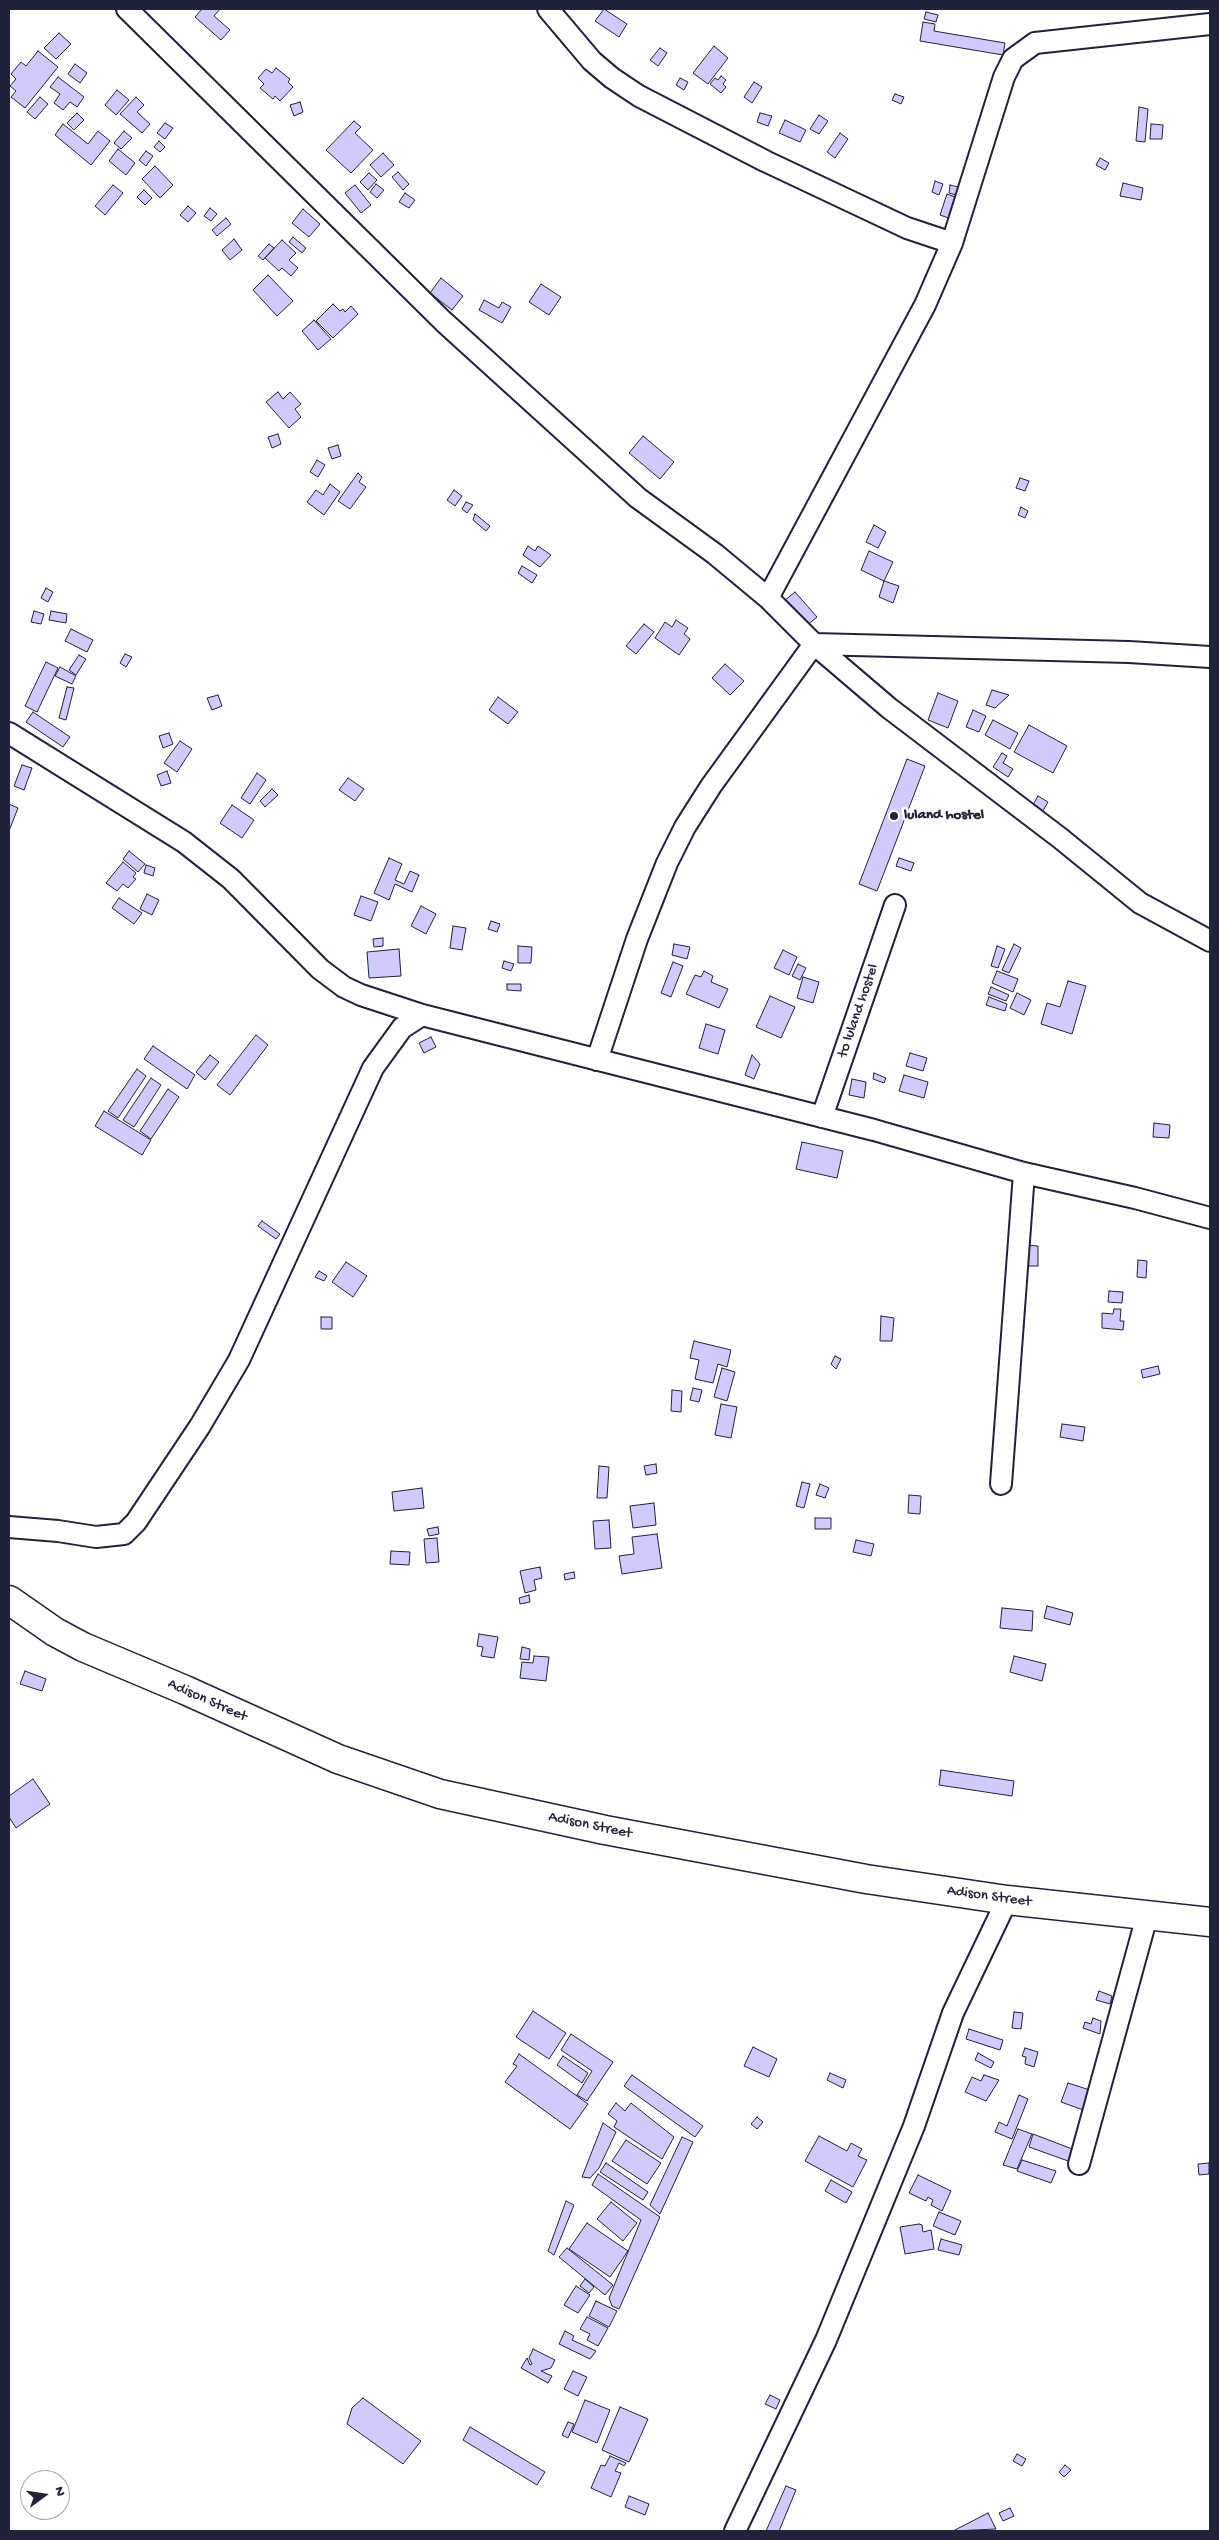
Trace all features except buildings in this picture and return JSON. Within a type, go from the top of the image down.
[{"type":"street","points":[[127,9],[444,322],[638,498],[715,554],[768,598],[814,644],[889,708],[1060,838],[1140,903],[1210,941]]},
{"type":"street","points":[[548,9],[592,61],[612,78],[639,96],[765,162],[907,228],[952,242]]},
{"type":"street","points":[[768,598],[925,305],[952,242],[1004,77],[1013,59],[1035,43],[1210,24]]},
{"type":"street","points":[[814,644],[1129,652],[1210,657]]},
{"type":"street","points":[[597,1060],[637,939],[667,863],[685,828],[711,786],[814,644]]},
{"type":"street","points":[[9,733],[198,852],[238,885],[320,969],[344,987],[361,995],[422,1015],[822,1117],[1024,1173],[1134,1198],[1210,1218]]},
{"type":"street","name":"to luland hostel","points":[[822,1117],[895,905]]},
{"type":"street","points":[[9,1527],[58,1531],[96,1537],[124,1534],[136,1522],[200,1426],[239,1360],[373,1068],[402,1028],[422,1015]]},
{"type":"street","points":[[1001,1484],[1024,1173]]},
{"type":"street","name":"Adison Street","points":[[9,1600],[55,1632],[83,1648],[185,1690],[338,1759],[440,1794],[703,1849],[866,1879],[1007,1900],[1210,1922]]},
{"type":"street","points":[[735,2531],[826,2340],[914,2126],[953,2013],[1007,1900]]},
{"type":"street","points":[[1079,2164],[1147,1916]]},
{"type":"place","name":"luland hostel","points":[[894,816]]}]
